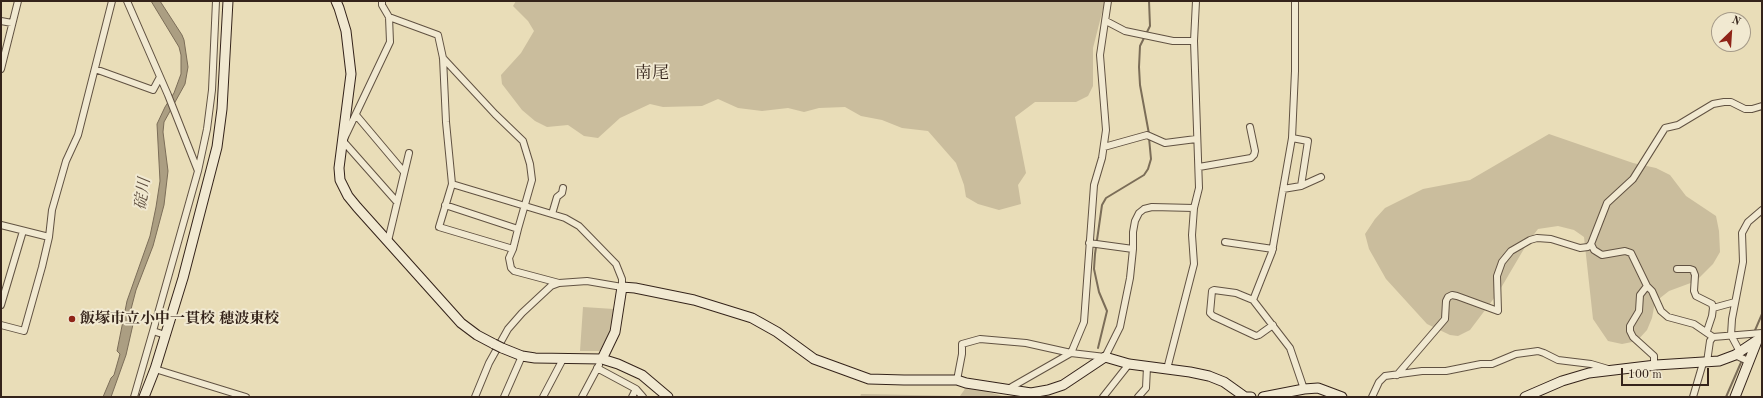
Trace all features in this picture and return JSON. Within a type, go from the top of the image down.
[{"type":"street","points":[[1,69],[18,1]]},
{"type":"street","points":[[1,325],[24,331],[49,237],[52,210],[66,162],[78,135],[112,1]]},
{"type":"street","points":[[127,1],[168,95],[198,171]]},
{"type":"street","points":[[134,397],[154,331],[198,171],[207,129],[212,90],[216,1],[228,2],[222,109],[217,147],[183,278],[155,369],[144,397]]},
{"type":"street","points":[[336,1],[346,31],[350,58],[350,94],[339,168],[340,180],[348,196],[461,323],[477,335],[522,356],[563,359],[602,359],[618,364],[642,375],[668,397]]},
{"type":"street","points":[[343,141],[389,46],[391,35],[389,17],[382,5],[382,1]]},
{"type":"street","points":[[1008,389],[1071,353],[1084,322],[1094,243],[1094,185],[1102,158],[1106,130],[1100,56],[1108,1]]},
{"type":"street","points":[[1167,369],[1194,264],[1192,235],[1194,208],[1199,188],[1196,139],[1194,41],[1196,1]]},
{"type":"street","points":[[1253,300],[1273,249],[1292,138],[1295,71],[1295,1]]},
{"type":"street","points":[[389,17],[438,35],[443,58],[446,122],[452,184],[439,227],[512,249]]},
{"type":"street","points":[[1,21],[12,24]]},
{"type":"street","points":[[1106,21],[1125,31],[1173,41],[1194,41]]},
{"type":"street","points":[[443,58],[495,114],[523,141],[528,153],[532,180],[509,258],[511,268],[514,271],[559,283],[587,281],[635,288],[694,300],[752,318],[777,332],[814,359],[869,379],[957,380],[966,383],[1031,393],[1048,390],[1063,385],[1105,357],[1120,327],[1133,249],[1133,232],[1135,221],[1139,213],[1152,207],[1194,208]]},
{"type":"street","points":[[95,69],[153,90],[160,77]]},
{"type":"street","points":[[1398,375],[1445,319],[1446,301],[1448,297],[1452,295],[1457,296],[1498,311],[1497,276],[1502,262],[1511,250],[1537,238],[1551,239],[1580,248],[1588,247],[1591,244],[1607,203],[1633,179],[1665,128],[1678,125],[1713,104],[1731,102],[1745,108],[1752,109],[1762,106]]},
{"type":"street","points":[[356,114],[404,172]]},
{"type":"street","points":[[1198,167],[1251,158],[1255,151],[1250,127]]},
{"type":"street","points":[[1104,147],[1150,136],[1165,143],[1196,139]]},
{"type":"street","points":[[1292,138],[1308,141],[1301,186]]},
{"type":"street","points":[[343,141],[397,202]]},
{"type":"street","points":[[388,241],[409,153]]},
{"type":"street","points":[[1283,189],[1301,186],[1321,177]]},
{"type":"street","points":[[452,184],[565,218],[579,226],[616,264],[620,272],[622,287],[615,332],[585,396]]},
{"type":"street","points":[[552,214],[557,197],[562,193],[563,188]]},
{"type":"street","points":[[445,205],[518,229]]},
{"type":"street","points":[[1742,356],[1731,335],[1735,302],[1744,262],[1742,233],[1748,222],[1762,210]]},
{"type":"street","points":[[1,225],[49,237]]},
{"type":"street","points":[[1,306],[23,231]]},
{"type":"street","points":[[1226,242],[1273,249]]},
{"type":"street","points":[[1094,243],[1133,249]]},
{"type":"street","points":[[1591,244],[1594,250],[1602,256],[1625,251],[1631,253],[1647,286],[1652,291],[1664,314],[1694,324],[1707,331],[1713,337]]},
{"type":"street","points":[[1677,269],[1690,268],[1693,270],[1695,274],[1694,291],[1696,296],[1712,304],[1713,308],[1707,331]]},
{"type":"street","points":[[475,397],[489,363],[508,329],[545,291],[559,283]]},
{"type":"street","points":[[1647,286],[1640,295],[1639,311],[1630,326],[1630,331],[1633,337],[1654,356],[1654,365]]},
{"type":"street","points":[[1273,325],[1256,336],[1213,316],[1210,313],[1212,291],[1236,293],[1253,300],[1273,325],[1290,348],[1304,389]]},
{"type":"street","points":[[1713,308],[1735,302]]},
{"type":"street","points":[[154,331],[165,335]]},
{"type":"street","points":[[1713,337],[1731,335],[1757,336]]},
{"type":"street","points":[[1735,397],[1742,356],[1757,336]]},
{"type":"street","points":[[1526,397],[1562,381],[1589,373],[1654,365],[1705,363],[1742,356],[1757,336]]},
{"type":"street","points":[[1693,397],[1705,363],[1710,341],[1713,337]]},
{"type":"street","points":[[957,380],[962,354],[962,344],[980,339],[1026,343],[1071,353],[1105,357],[1129,364],[1209,376],[1224,382],[1240,396],[1251,397]]},
{"type":"street","points":[[1372,397],[1379,382],[1385,376],[1422,371],[1446,371],[1480,364],[1492,364],[1516,354],[1538,351],[1558,360],[1591,364],[1610,370]]},
{"type":"street","points":[[504,397],[522,356]]},
{"type":"street","points":[[543,397],[563,359]]},
{"type":"street","points":[[1103,397],[1129,364]]},
{"type":"street","points":[[1138,397],[1146,388],[1147,367]]},
{"type":"street","points":[[598,368],[636,389],[643,397]]},
{"type":"street","points":[[155,369],[246,397]]},
{"type":"street","points":[[1263,397],[1304,389],[1318,388],[1342,397]]},
{"type":"street","points":[[632,397],[636,389]]},
{"type":"shaded area","points":[[151,1],[160,1],[182,35],[188,67],[185,84],[164,122],[163,132],[168,171],[164,205],[153,246],[136,290],[130,313],[134,320],[126,355],[111,397],[103,397],[111,378],[114,375],[120,354],[117,351],[127,301],[150,236],[156,207],[160,181],[157,124],[174,93],[181,74],[181,55],[179,47]]},
{"type":"shaded area","points":[[516,1],[1105,1],[1093,48],[1093,86],[1088,96],[1076,102],[1035,102],[1015,117],[1026,173],[1018,185],[1021,204],[999,210],[978,204],[966,197],[964,185],[956,163],[928,131],[902,128],[882,120],[861,116],[845,107],[819,108],[804,112],[788,108],[762,111],[738,108],[718,99],[702,106],[663,107],[650,104],[620,118],[598,138],[584,136],[568,125],[547,127],[535,121],[522,110],[502,84],[501,75],[521,53],[534,31],[528,21],[513,6]]},
{"type":"shaded area","points":[[1549,134],[1633,163],[1656,168],[1670,175],[1686,196],[1716,216],[1719,231],[1720,252],[1713,264],[1696,281],[1669,291],[1655,302],[1652,318],[1647,330],[1637,341],[1622,344],[1608,341],[1593,319],[1584,237],[1574,230],[1558,226],[1538,229],[1528,242],[1498,293],[1470,330],[1458,336],[1450,335],[1427,324],[1386,279],[1369,249],[1365,234],[1375,219],[1385,208],[1423,189],[1470,180]]},
{"type":"shaded area","points":[[583,307],[614,309],[611,328],[600,351],[580,351]]},
{"type":"shaded area","points":[[967,386],[1006,397],[860,397],[861,394],[960,396]]},
{"type":"waterway","points":[[1149,1],[1150,26],[1140,46],[1139,67],[1140,85],[1149,134]]},
{"type":"waterway","points":[[1098,348],[1107,311],[1099,292],[1094,269],[1102,205],[1106,198],[1144,175],[1148,169],[1151,159],[1149,138]]},
{"type":"waterway","points":[[1750,342],[1762,314]]},
{"type":"waterway","points":[[1726,397],[1746,351]]},
{"type":"place","name":"飯塚市立小中一貫校 穂波東校","points":[[72,319]]},
{"type":"district","name":"南尾","points":[[652,74]]},
{"type":"water label","name":"碇川","points":[[143,194]]}]
